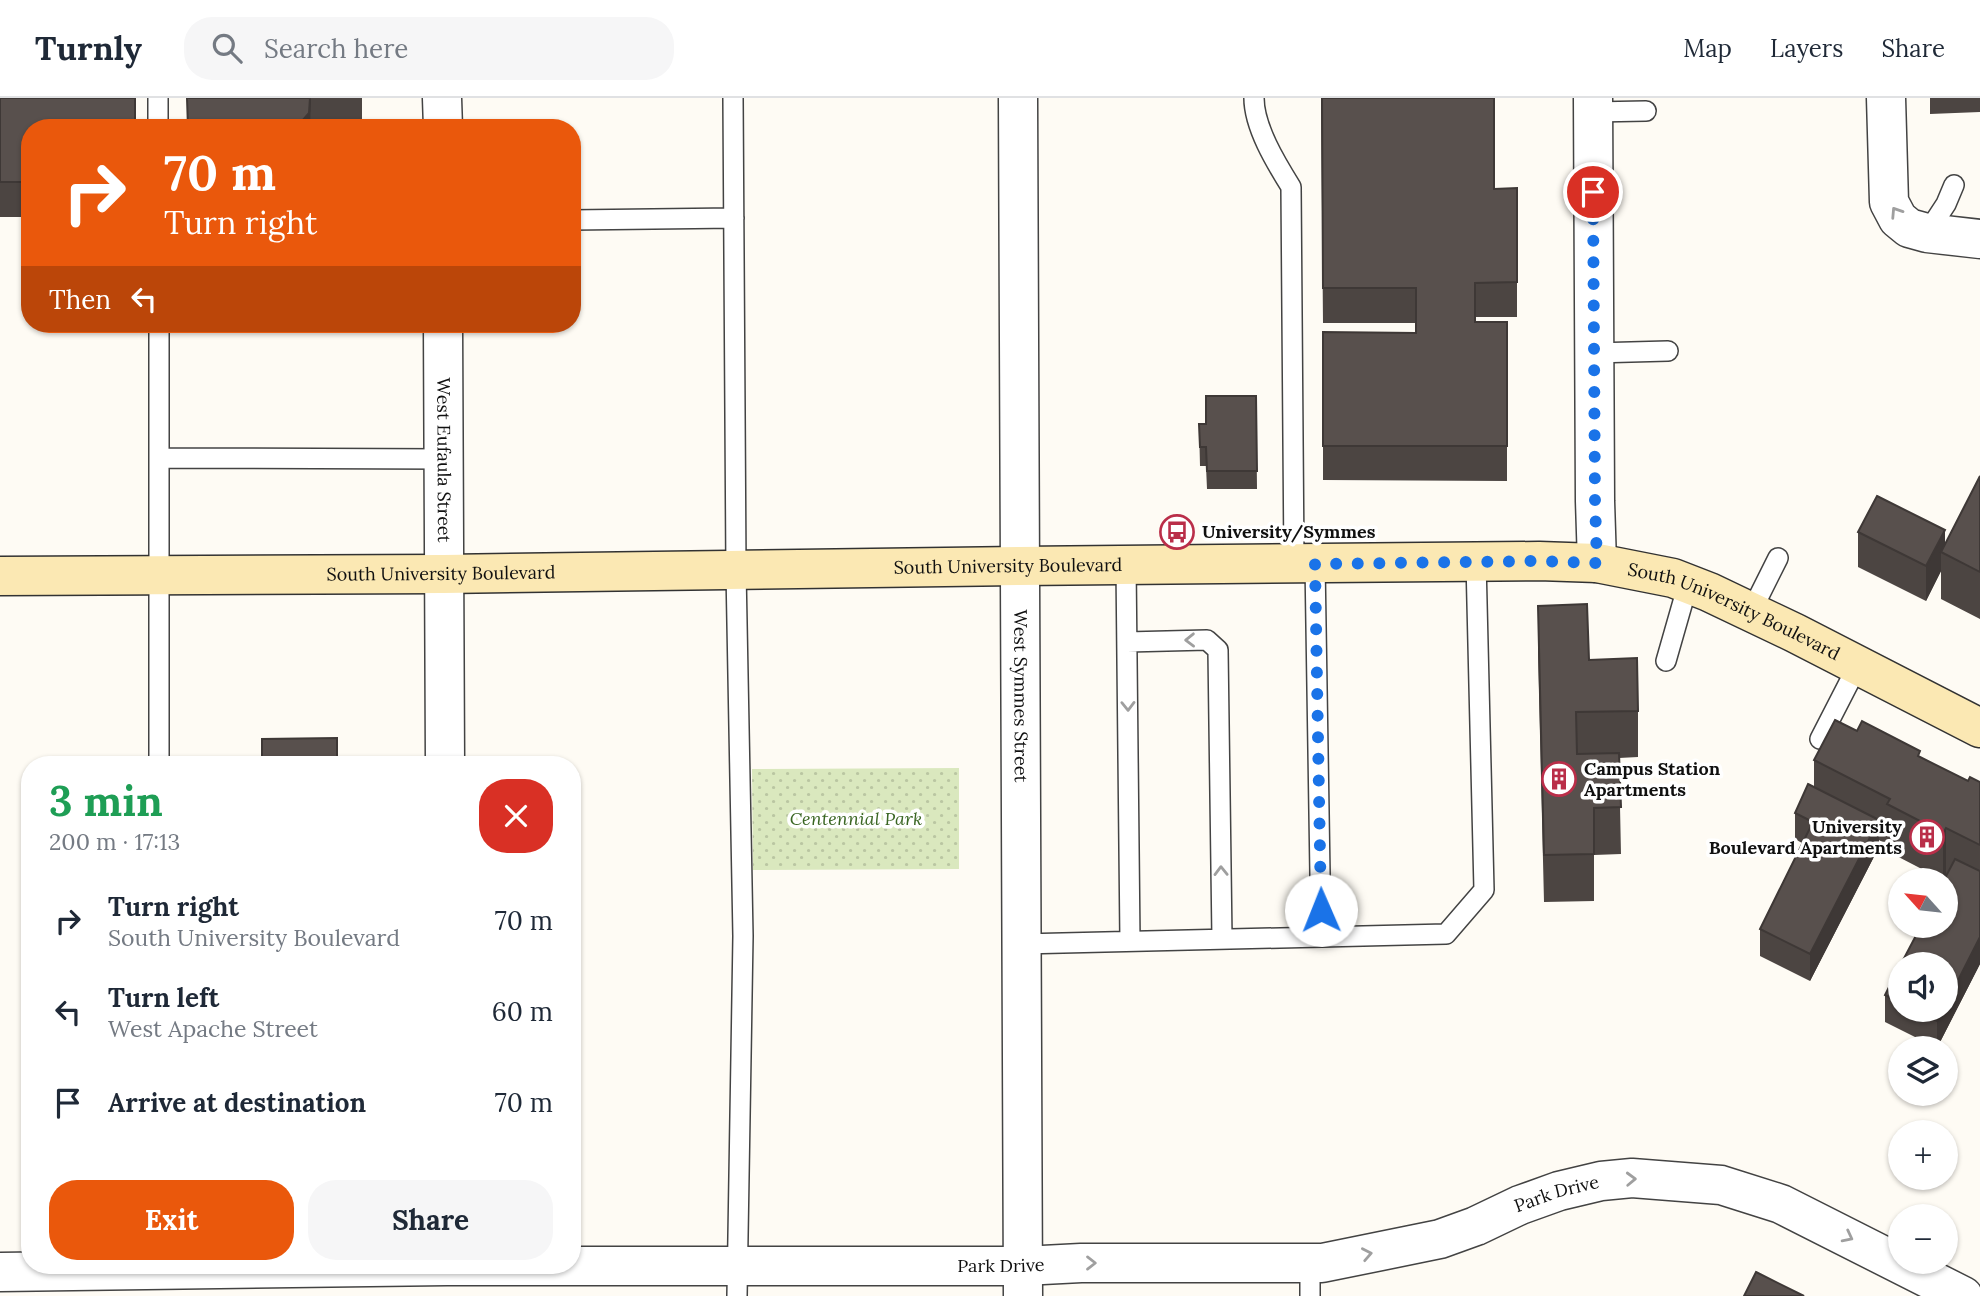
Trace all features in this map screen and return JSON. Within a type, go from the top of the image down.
[{"type":"street","points":[[442,98],[443,119]]},
{"type":"street","name":"West Symmes Street","points":[[1018,98],[1023,1281]]},
{"type":"street","points":[[1886,98],[1889,202],[1898,219],[1909,228],[1927,233],[1980,239]]},
{"type":"street","points":[[1593,105],[1597,563]]},
{"type":"street","name":"West Eufaula Street","points":[[443,333],[445,756]]},
{"type":"street","name":"South University Boulevard","points":[[0,576],[444,574],[1539,561],[1597,563],[1673,578],[1688,584],[1751,612],[1980,728]]},
{"type":"street","name":"Park Drive","points":[[581,1272],[737,1281],[1023,1281],[1081,1263],[1310,1279],[1345,1259],[1440,1238],[1559,1191],[1632,1178],[1721,1185],[1782,1204],[1963,1296]]},
{"type":"street","name":"Park Drive","points":[[0,1272],[21,1272]]},
{"type":"street","points":[[447,1274],[447,1296]]},
{"type":"lane","points":[[158,98],[158,119]]},
{"type":"lane","points":[[733,98],[736,571],[743,936],[737,1281]]},
{"type":"lane","points":[[1254,98],[1254,111],[1262,131],[1291,187],[1321,937]]},
{"type":"lane","points":[[1593,105],[1646,111]]},
{"type":"lane","points":[[1927,233],[1946,204],[1954,184]]},
{"type":"lane","points":[[581,220],[734,218]]},
{"type":"lane","points":[[159,333],[159,756]]},
{"type":"lane","points":[[1594,352],[1668,351]]},
{"type":"lane","points":[[159,458],[444,459]]},
{"type":"lane","points":[[1751,612],[1778,558]]},
{"type":"lane","points":[[1021,944],[1446,934],[1484,890],[1476,562]]},
{"type":"lane","points":[[1126,565],[1130,942]]},
{"type":"lane","points":[[1666,662],[1688,584]]},
{"type":"lane","points":[[1127,642],[1207,640],[1217,650],[1222,939]]},
{"type":"lane","points":[[1820,739],[1857,665]]},
{"type":"green space","name":"Centennial Park","points":[[959,768],[959,869],[753,870],[752,769]]},
{"type":"building","points":[[0,98],[135,98],[135,119],[21,119],[21,182],[0,182]]},
{"type":"building","points":[[187,98],[310,98],[309,113],[304,119],[188,119]]},
{"type":"building","points":[[1322,98],[1494,98],[1494,189],[1517,188],[1517,282],[1475,283],[1475,322],[1507,322],[1507,446],[1323,446],[1323,332],[1416,333],[1416,288],[1323,288]]},
{"type":"building","points":[[1206,396],[1256,396],[1257,471],[1207,471],[1206,447],[1200,447],[1199,424],[1206,424]]},
{"type":"building","points":[[1980,476],[1980,572],[1941,552]]},
{"type":"building","points":[[1877,496],[1945,530],[1926,566],[1858,532]]},
{"type":"building","points":[[1587,604],[1589,660],[1637,658],[1638,711],[1576,712],[1577,754],[1619,753],[1621,807],[1594,808],[1594,854],[1544,855],[1538,606]]},
{"type":"building","points":[[1835,720],[1857,731],[1862,721],[1920,751],[1918,756],[1968,781],[1970,777],[1980,782],[1980,845],[1946,828],[1943,833],[1887,804],[1890,799],[1814,760]]},
{"type":"building","points":[[337,738],[337,756],[262,756],[262,739]]},
{"type":"building","name":"University Boulevard Apartments","points":[[1808,784],[1879,820],[1810,954],[1760,929],[1813,822],[1795,813]]},
{"type":"building","points":[[1955,859],[1980,871],[1980,937],[1958,980],[1958,952],[1907,952],[1915,938],[1958,938],[1958,868],[1950,868]]},
{"type":"building","points":[[1756,1272],[1804,1296],[1744,1296]]},
{"type":"place","name":"University/Symmes","points":[[1177,532]]},
{"type":"place","name":"Campus Station Apartments","points":[[1559,779]]},
{"type":"place","name":"University Boulevard Apartments","points":[[1927,837]]},
{"type":"route","points":[[1321,910],[1315,564],[1539,561],[1597,563],[1593,192]]}]
